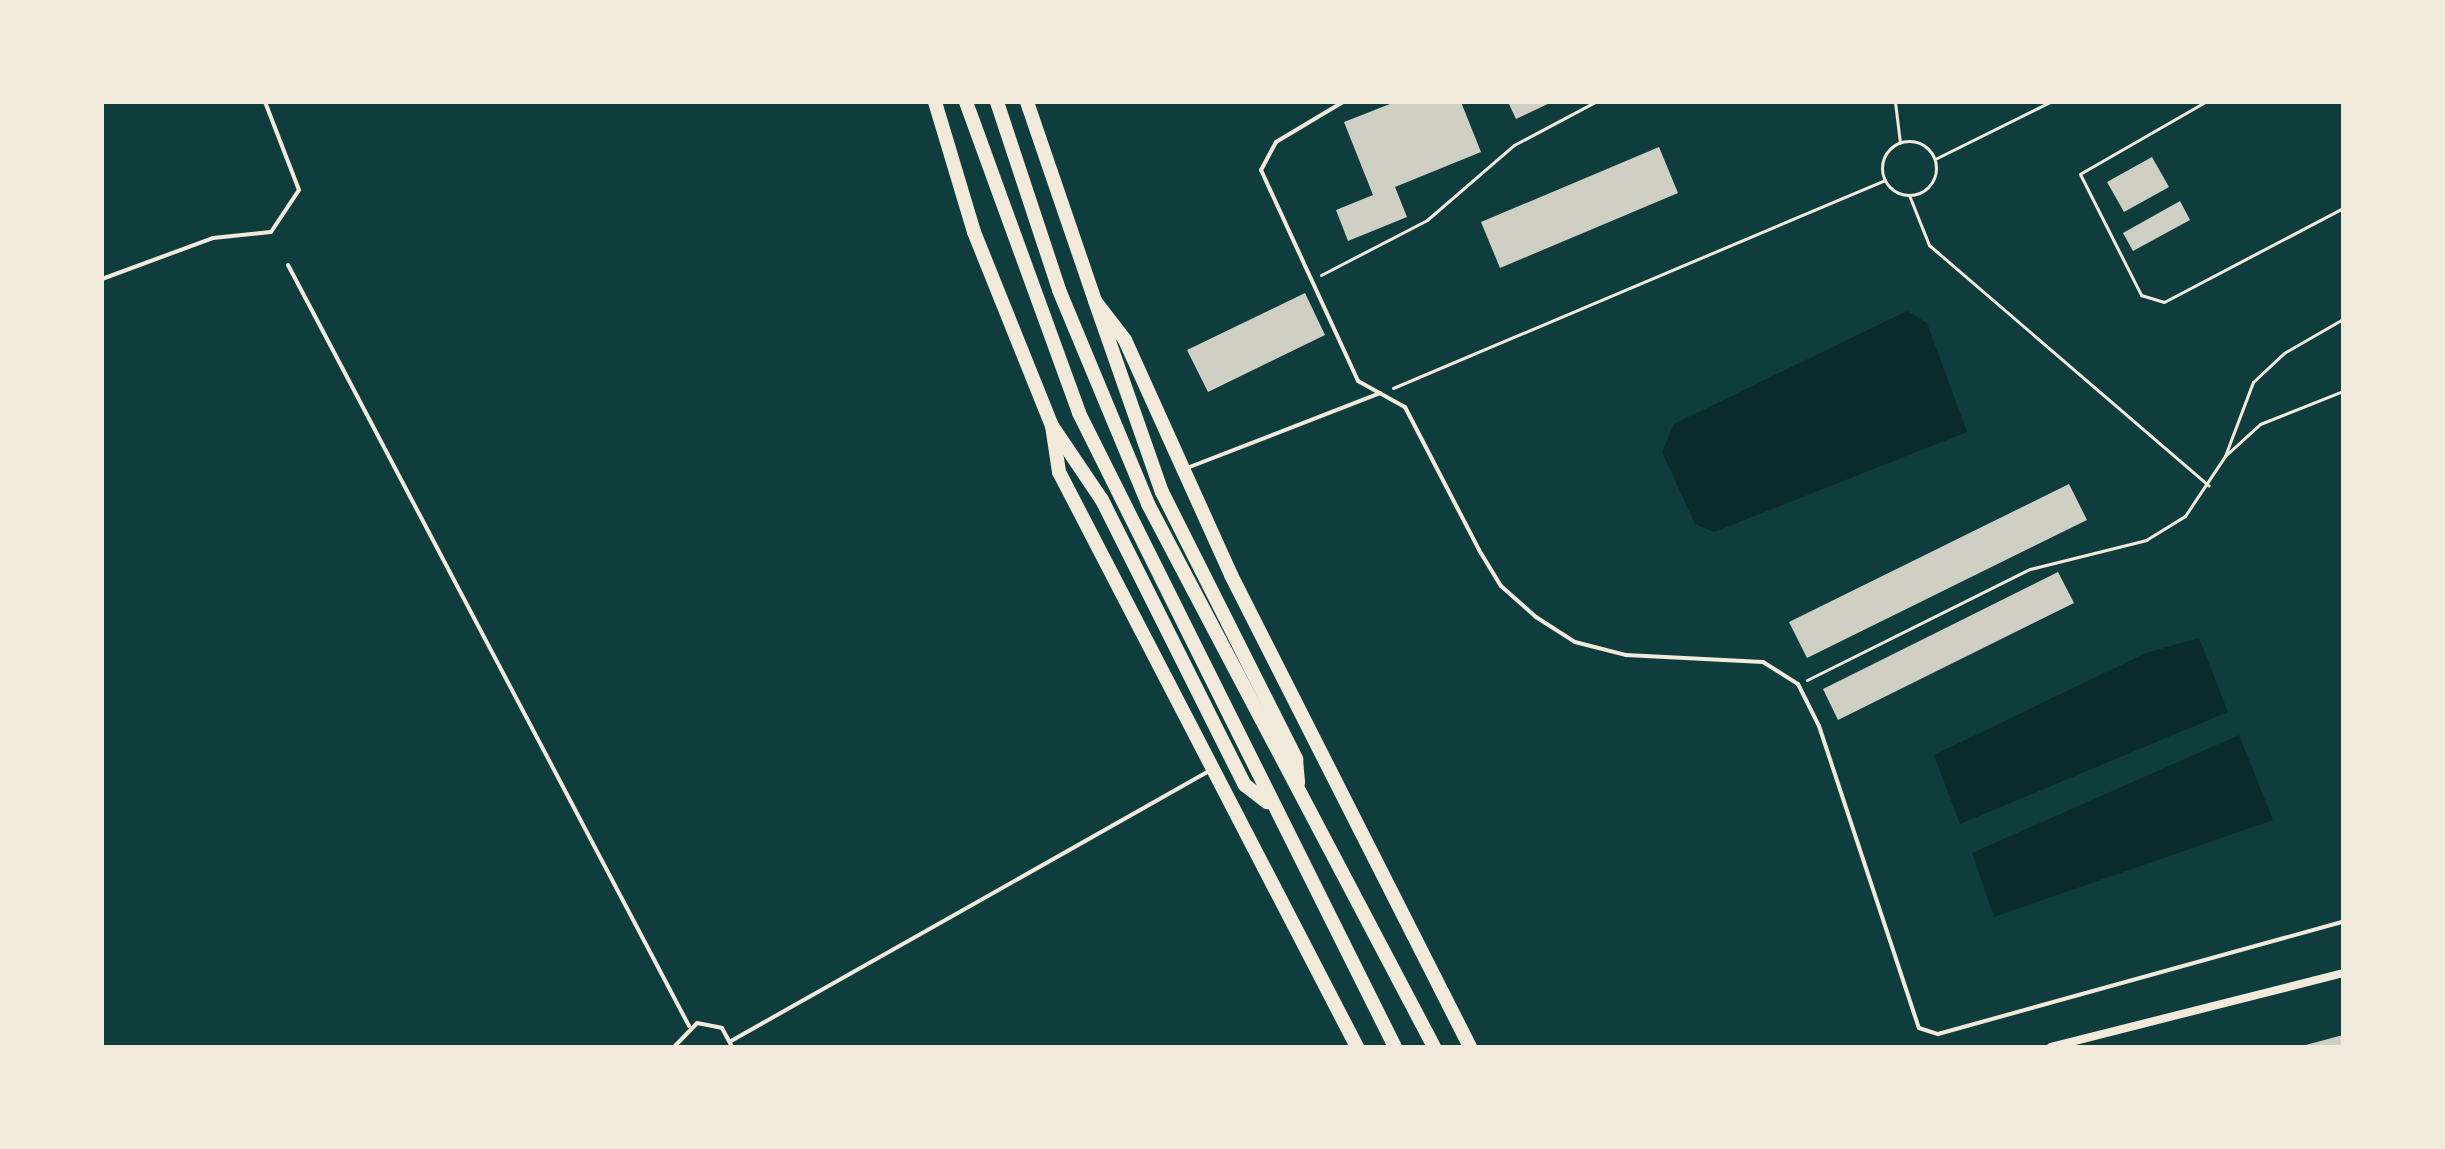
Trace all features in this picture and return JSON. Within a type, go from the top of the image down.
[{"type":"main road","points":[[935,102],[974,232],[1052,426],[1070,497],[1357,1047]]},
{"type":"main road","points":[[966,102],[1079,413],[1268,802],[1395,1047]]},
{"type":"main road","points":[[997,102],[1055,278],[1148,504],[1298,783],[1434,1047]]},
{"type":"main road","points":[[1027,102],[1166,502],[1296,759],[1298,783]]},
{"type":"main road","points":[[1095,301],[1125,340],[1183,469],[1470,1047]]},
{"type":"main road","points":[[1052,426],[1102,500],[1245,785],[1268,802]]},
{"type":"street","points":[[2051,1047],[2343,973]]},
{"type":"lane","points":[[102,279],[213,238],[271,232],[299,190],[265,102]]},
{"type":"lane","points":[[1343,102],[1276,142],[1261,170],[1358,381],[1405,407],[1486,562],[1536,617],[1575,642],[1626,655],[1763,662],[1784,669],[1798,684],[1819,726],[1919,1028],[1938,1034],[2343,922]]},
{"type":"lane","points":[[288,265],[689,1026]]},
{"type":"lane","points":[[1183,469],[1382,392]]},
{"type":"lane","points":[[674,1047],[689,1026],[711,1023],[732,1044],[1213,768]]},
{"type":"path","points":[[1311,280],[1427,220],[1514,145],[1595,102]]},
{"type":"path","points":[[1895,102],[1900,143]]},
{"type":"path","points":[[1935,159],[2050,102]]},
{"type":"path","points":[[2205,102],[2080,174],[2141,295],[2164,302],[2343,208]]},
{"type":"path","points":[[1885,180],[1885,156],[1900,143],[1924,145],[1935,159],[1931,183],[1909,195]]},
{"type":"path","points":[[1885,180],[1909,195],[1929,245],[2209,486]]},
{"type":"path","points":[[1382,392],[1885,180]]},
{"type":"path","points":[[1798,684],[2030,569],[2146,540],[2185,516],[2209,486],[2225,456],[2253,382],[2284,353],[2343,319]]},
{"type":"path","points":[[2225,456],[2260,424],[2343,391]]},
{"type":"water","points":[[1907,311],[1927,323],[1967,432],[1714,532],[1695,524],[1662,452],[1674,424]]},
{"type":"water","points":[[2199,638],[2228,712],[1960,824],[1934,755],[2146,653]]},
{"type":"water","points":[[2239,735],[2273,820],[1994,917],[1972,853]]},
{"type":"building","points":[[1395,102],[1461,102],[1481,152],[1395,187],[1407,217],[1348,241],[1336,210],[1373,195],[1344,122]]},
{"type":"building","points":[[1508,102],[1552,102],[1516,119]]},
{"type":"building","points":[[1659,147],[1678,193],[1500,268],[1481,222]]},
{"type":"building","points":[[2152,157],[2169,187],[2124,212],[2107,182]]},
{"type":"building","points":[[2180,201],[2190,220],[2133,251],[2123,233]]},
{"type":"building","points":[[1305,293],[1325,335],[1208,392],[1187,350]]},
{"type":"building","points":[[2069,484],[2087,520],[1807,658],[1789,622]]},
{"type":"building","points":[[2058,572],[2074,603],[1838,720],[1823,689]]},
{"type":"building","points":[[2343,1035],[2343,1047],[2302,1047],[2302,1046]]}]
